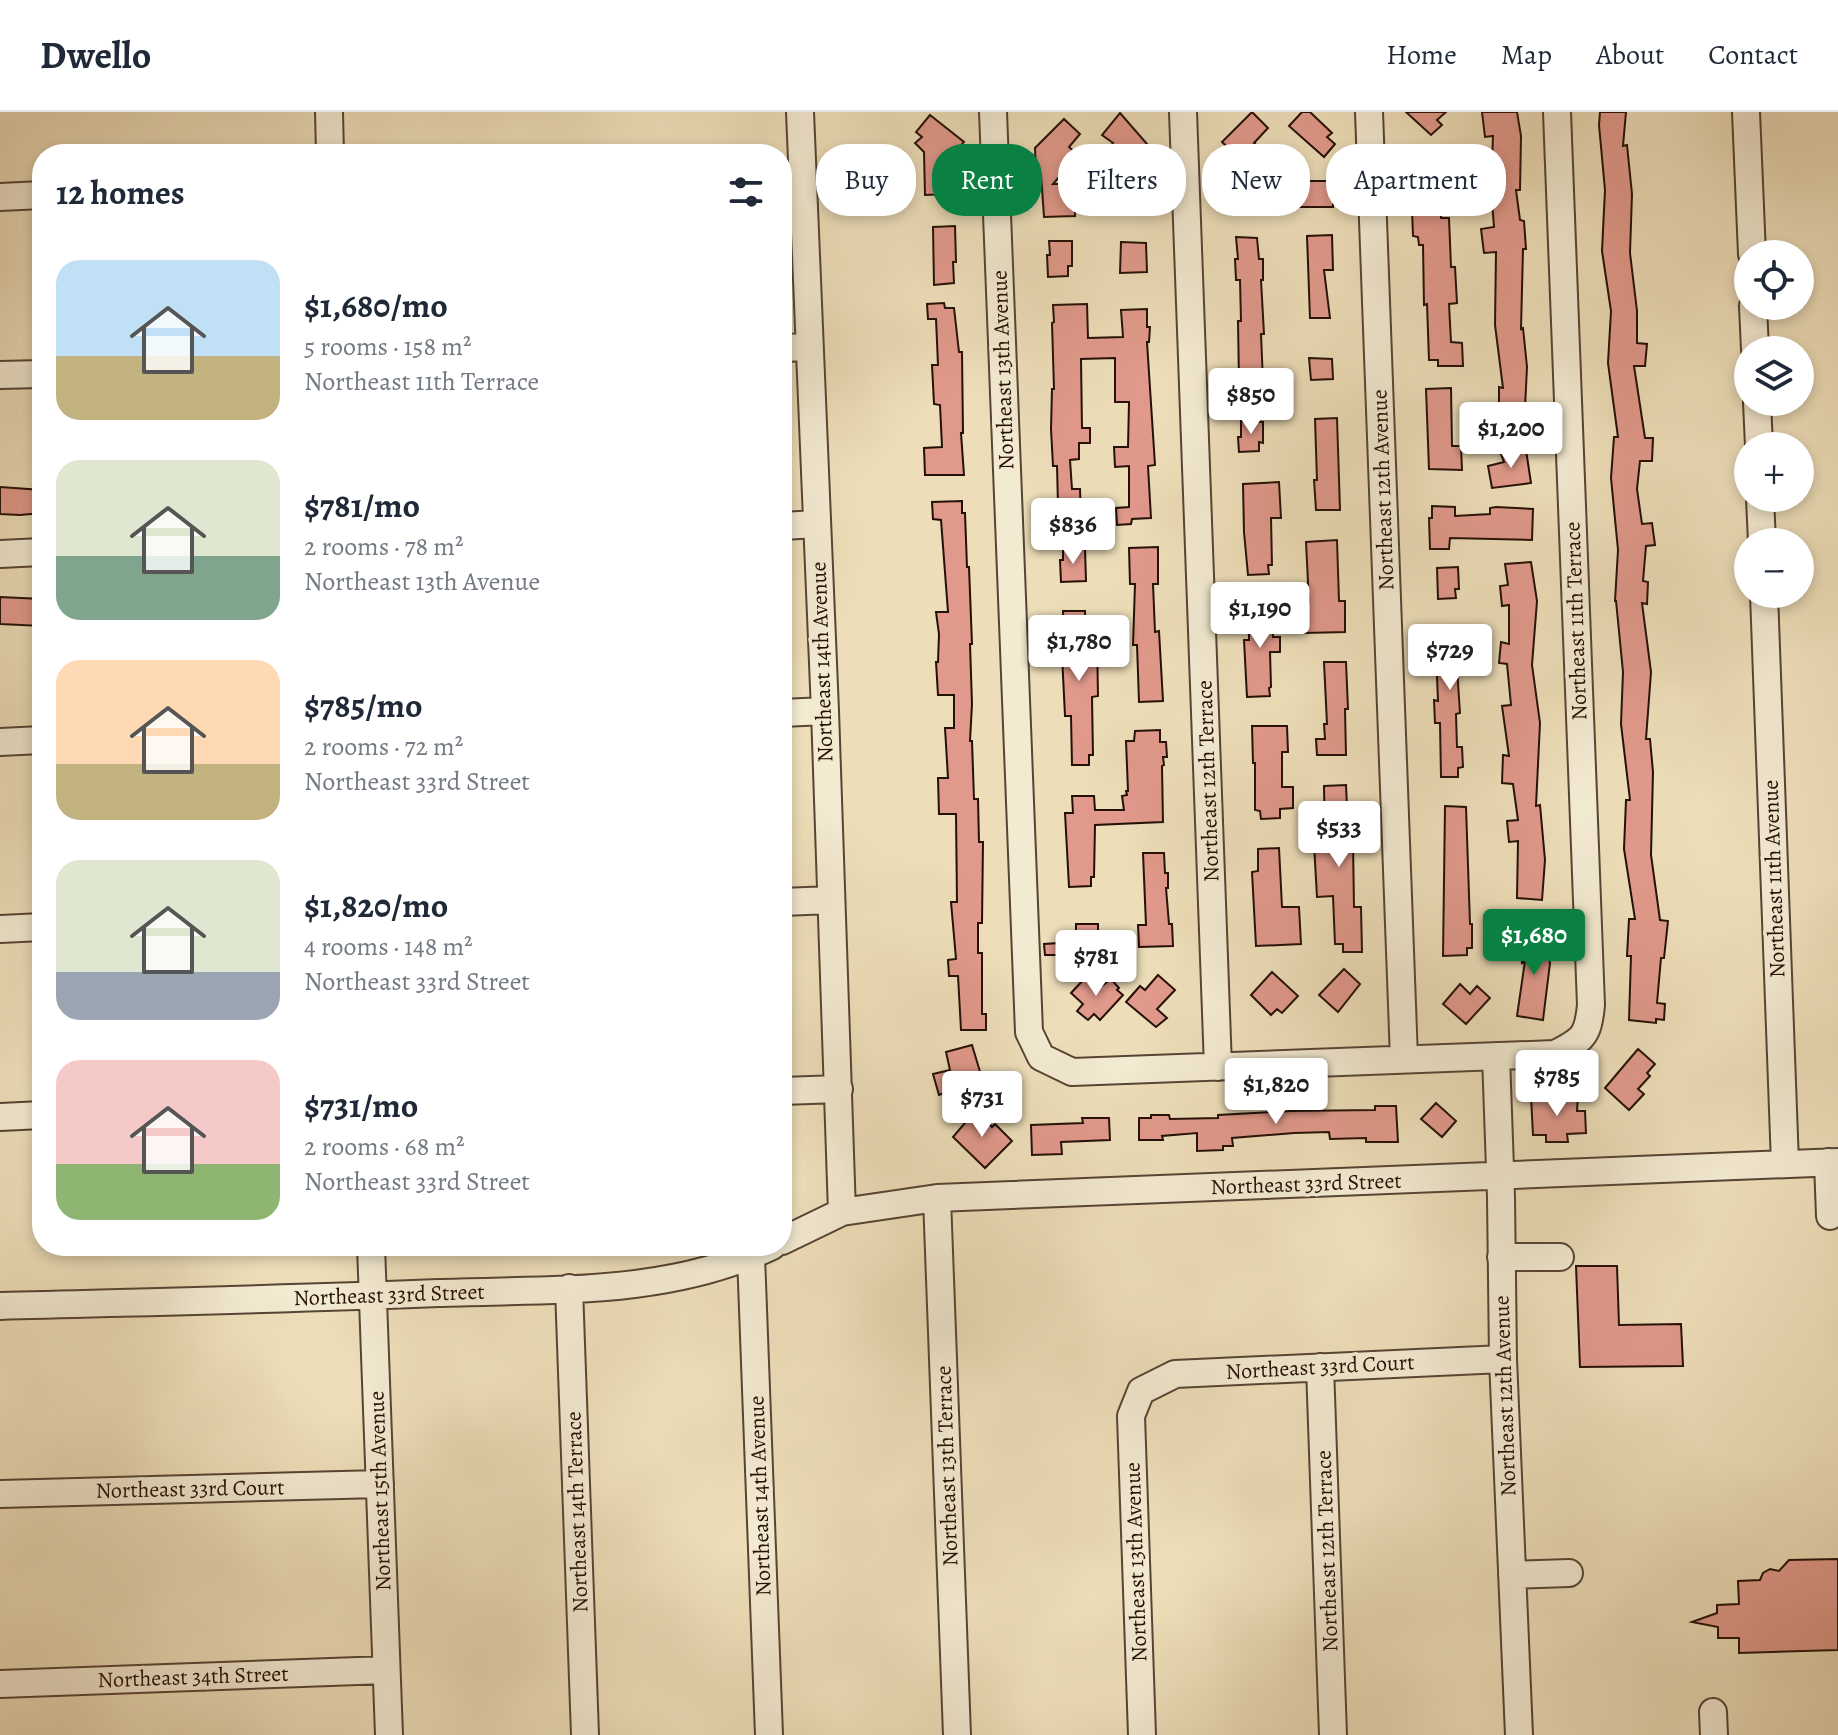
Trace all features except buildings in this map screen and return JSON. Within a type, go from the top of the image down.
[{"type":"street","points":[[329,112],[330,144]]},
{"type":"street","name":"Northeast 14th Avenue","points":[[800,112],[792,166],[809,347],[842,1212]]},
{"type":"street","name":"Northeast 13th Avenue","points":[[993,112],[1029,1032],[1041,1057]]},
{"type":"street","name":"Northeast 12th Terrace","points":[[1183,112],[1218,1067]]},
{"type":"street","name":"Northeast 12th Avenue","points":[[1369,112],[1404,1059]]},
{"type":"street","name":"Northeast 11th Terrace","points":[[1041,1057],[1072,1072],[1555,1054],[1575,1044],[1589,1028],[1591,1005],[1557,112]]},
{"type":"street","points":[[1746,112],[1751,240]]},
{"type":"street","points":[[0,197],[32,195]]},
{"type":"street","points":[[792,348],[809,347]]},
{"type":"street","points":[[0,375],[32,374]]},
{"type":"street","points":[[792,525],[817,524]]},
{"type":"street","points":[[0,554],[32,552]]},
{"type":"street","name":"Northeast 11th Avenue","points":[[1765,608],[1785,1164]]},
{"type":"street","points":[[792,713],[825,711]]},
{"type":"street","points":[[0,742],[32,740]]},
{"type":"street","points":[[792,902],[831,900]]},
{"type":"street","points":[[0,929],[32,927]]},
{"type":"street","name":"Northeast 12th Avenue","points":[[1496,1056],[1503,1359],[1519,1735]]},
{"type":"street","points":[[792,1091],[839,1089]]},
{"type":"street","points":[[0,1117],[32,1115]]},
{"type":"street","points":[[1830,1216],[1833,1162]]},
{"type":"street","name":"Northeast 33rd Street","points":[[792,1236],[842,1212],[937,1198],[1833,1162]]},
{"type":"street","name":"Northeast 13th Terrace","points":[[937,1198],[957,1735]]},
{"type":"street","name":"Northeast 15th Avenue","points":[[371,1256],[389,1735]]},
{"type":"street","name":"Northeast 33rd Street","points":[[0,1306],[635,1285],[692,1274],[747,1256]]},
{"type":"street","name":"Northeast 14th Avenue","points":[[762,1256],[769,1735]]},
{"type":"street","points":[[1501,1257],[1560,1257]]},
{"type":"street","name":"Northeast 14th Terrace","points":[[569,1288],[585,1735]]},
{"type":"street","name":"Northeast 33rd Court","points":[[1141,1391],[1175,1374],[1503,1359]]},
{"type":"street","name":"Northeast 12th Terrace","points":[[1320,1367],[1333,1735]]},
{"type":"street","name":"Northeast 13th Avenue","points":[[1141,1391],[1131,1416],[1142,1735]]},
{"type":"street","name":"Northeast 33rd Court","points":[[0,1494],[380,1484]]},
{"type":"street","points":[[1512,1575],[1569,1573]]},
{"type":"street","name":"Northeast 34th Street","points":[[0,1684],[386,1670]]}]
